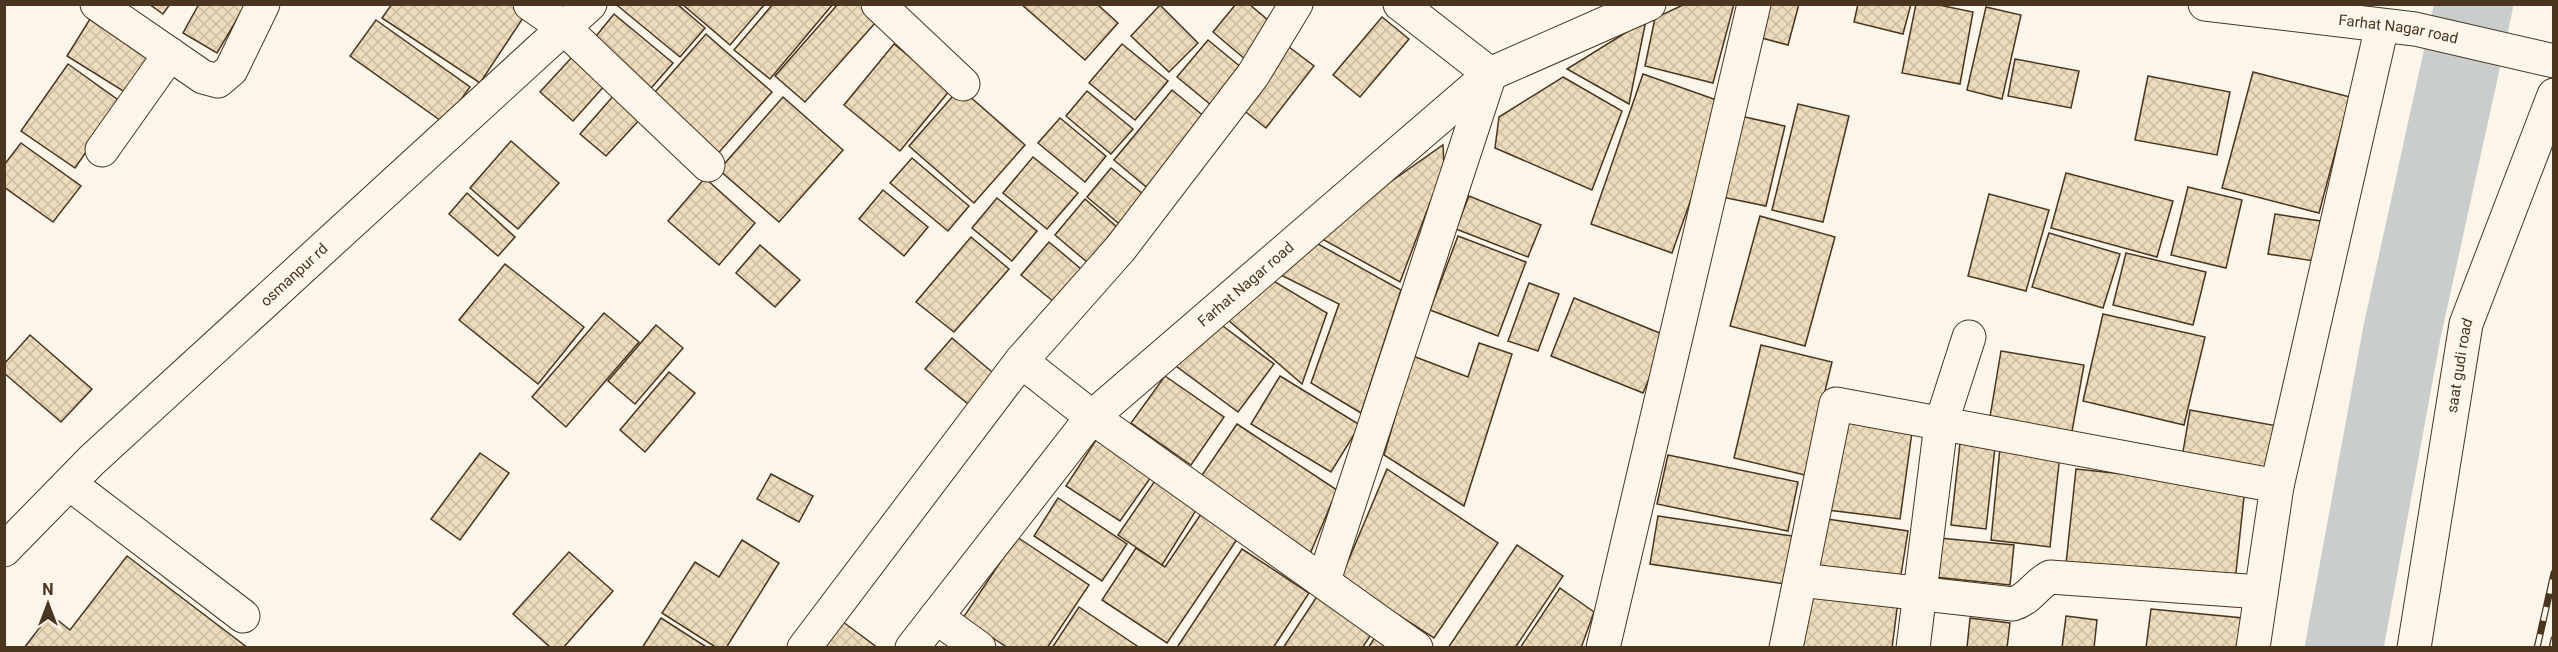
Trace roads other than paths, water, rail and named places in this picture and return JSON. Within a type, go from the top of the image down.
[{"type":"street","points":[[97,4],[203,77],[218,81],[231,70],[264,4]]},
{"type":"street","points":[[530,4],[563,27],[708,165]]},
{"type":"street","name":"osmanpur rd","points":[[4,550],[70,484],[590,4]]},
{"type":"street","points":[[878,4],[963,84]]},
{"type":"street","points":[[804,648],[1020,361],[1120,249],[1253,75],[1296,4]]},
{"type":"street","points":[[1324,580],[1490,74],[1400,4]]},
{"type":"street","name":"Farhat Nagar road","points":[[912,648],[1092,417],[1490,74],[1649,4]]},
{"type":"street","points":[[1603,648],[1754,4]]},
{"type":"street","name":"Farhat Nagar road","points":[[2205,4],[2415,29],[2538,58]]},
{"type":"street","points":[[2253,648],[2277,486],[2382,26]]},
{"type":"street","points":[[102,150],[170,54]]},
{"type":"street","name":"saat gudi road","points":[[2414,648],[2466,324],[2553,95]]},
{"type":"street","points":[[1913,648],[1941,424],[1969,337]]},
{"type":"street","points":[[1020,361],[1092,417],[1324,580],[1416,648]]},
{"type":"street","points":[[1786,648],[1836,404],[2277,486]]},
{"type":"street","points":[[70,484],[243,616]]},
{"type":"street","points":[[1800,580],[2013,604],[2024,601],[2040,582],[2050,577],[2261,592]]},
{"type":"street","points":[[936,617],[979,648]]},
{"type":"waterway","points":[[2344,648],[2402,332],[2474,4]]},
{"type":"railway","points":[[2537,648],[2554,573]]},
{"type":"railway","points":[[2552,648],[2554,639]]}]
